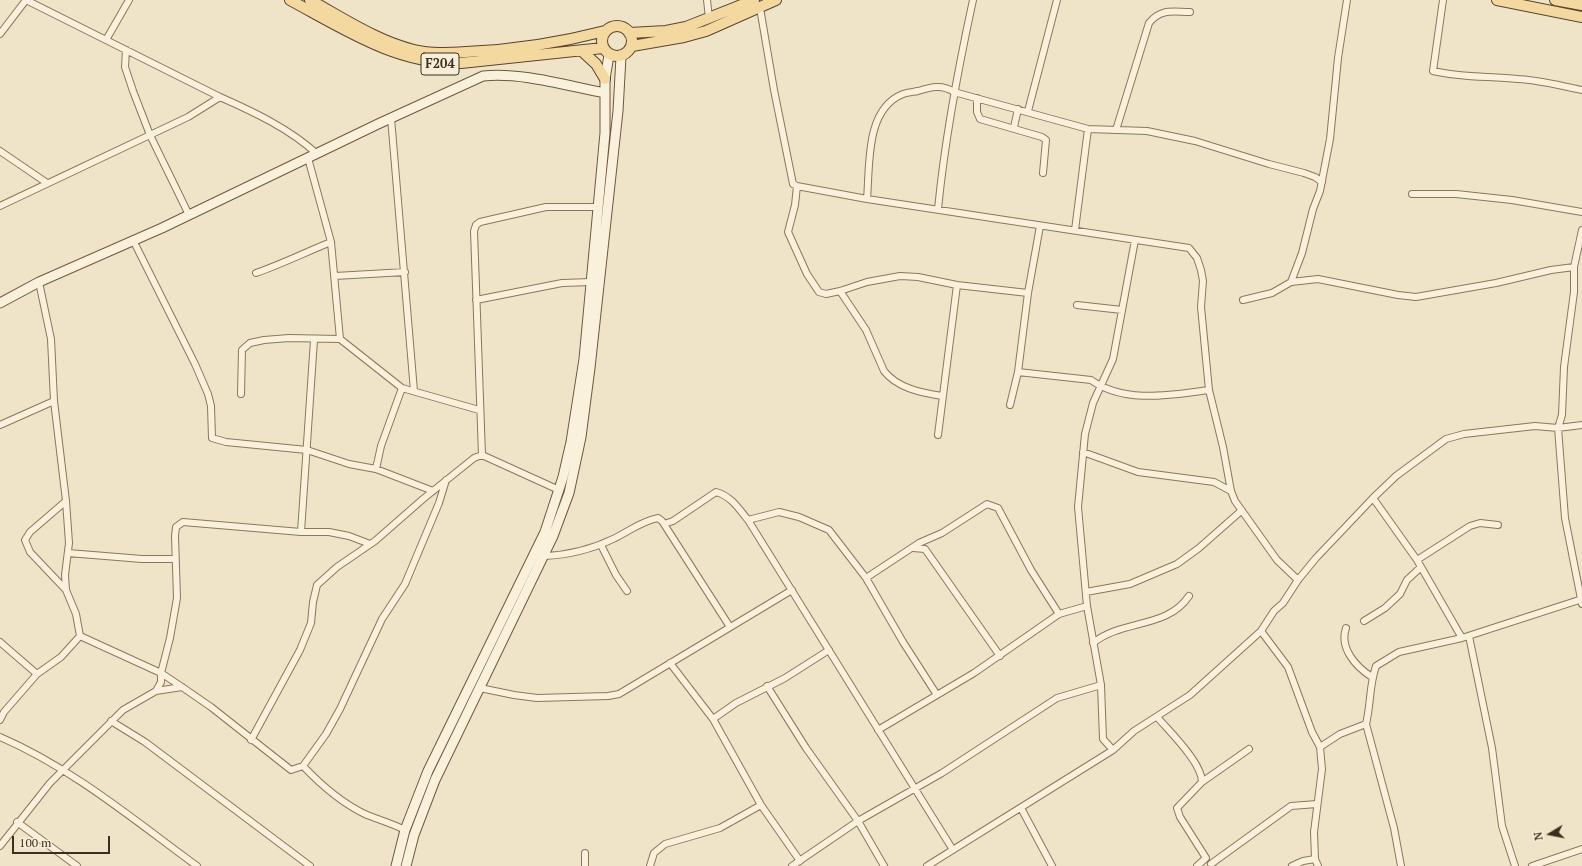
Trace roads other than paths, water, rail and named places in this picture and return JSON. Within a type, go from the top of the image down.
[{"type":"main road","name":"F204","points":[[290,0],[388,51],[441,64],[582,51],[606,52],[621,57]]},
{"type":"main road","name":"F204","points":[[310,0],[394,44],[416,50],[439,53],[493,51],[568,41],[605,31],[615,26],[625,28],[629,32],[676,30],[709,18],[725,18]]},
{"type":"main road","name":"F204","points":[[632,46],[684,37],[757,4],[776,0]]},
{"type":"main road","points":[[1497,0],[1582,17]]},
{"type":"main road","points":[[1555,0],[1582,5]]},
{"type":"main road","points":[[396,866],[405,830],[441,744],[478,672],[546,532],[559,490],[571,442],[584,359],[605,133],[606,52],[601,39],[605,31]]},
{"type":"main road","points":[[406,866],[414,835],[435,780],[544,556],[569,493],[581,437],[618,111],[621,57],[629,51],[632,46],[629,32]]},
{"type":"main road","points":[[582,51],[596,64],[606,79]]},
{"type":"main road","points":[[0,303],[39,282],[189,215],[391,118],[483,76],[495,75],[517,77],[605,93]]},
{"type":"street","points":[[0,34],[26,0],[255,113],[306,143],[318,154]]},
{"type":"street","points":[[106,40],[129,0]]},
{"type":"street","points":[[707,0],[709,18]]},
{"type":"street","points":[[938,209],[943,155],[973,0]]},
{"type":"street","points":[[1028,111],[1057,0]]},
{"type":"street","points":[[1291,282],[1302,253],[1322,182],[1330,139],[1338,58],[1347,0]]},
{"type":"street","points":[[1443,0],[1433,71],[1468,77],[1533,80],[1582,90]]},
{"type":"street","points":[[757,4],[793,184],[867,199],[1188,248],[1197,258],[1203,281],[1201,307],[1208,359],[1209,390],[1223,447],[1231,491],[1241,511],[1277,560],[1298,580]]},
{"type":"street","points":[[1116,130],[1149,23],[1156,15],[1166,12],[1190,12]]},
{"type":"street","points":[[126,50],[125,67],[127,76],[150,135],[189,215]]},
{"type":"street","points":[[867,199],[874,132],[878,117],[889,103],[904,94],[932,87],[947,87],[954,92],[1018,108],[1088,129],[1147,131],[1195,141],[1310,175],[1318,178],[1322,182]]},
{"type":"street","points":[[0,206],[188,117],[220,97]]},
{"type":"street","points":[[977,98],[977,112],[980,119],[1014,127],[1042,137],[1046,140],[1043,173]]},
{"type":"street","points":[[1014,127],[1018,108]]},
{"type":"street","points":[[391,118],[414,391]]},
{"type":"street","points":[[1075,230],[1088,129]]},
{"type":"street","points":[[0,151],[47,183]]},
{"type":"street","points":[[308,158],[331,242],[340,339]]},
{"type":"street","points":[[797,186],[795,205],[788,232],[807,274],[819,292],[826,294],[867,282],[900,276],[918,277],[957,285],[1028,293]]},
{"type":"street","points":[[1412,194],[1456,194],[1512,200],[1582,212]]},
{"type":"street","points":[[482,456],[479,410],[474,231],[476,225],[480,222],[546,207],[598,207]]},
{"type":"street","points":[[1010,405],[1018,372],[1028,293],[1040,226]]},
{"type":"street","points":[[1401,866],[1394,828],[1366,724],[1372,677],[1376,666],[1399,652],[1466,637],[1582,601],[1565,518],[1558,428],[1562,415],[1564,367],[1574,292],[1574,266],[1580,251],[1582,230]]},
{"type":"street","points":[[133,240],[189,352],[208,394],[211,406],[212,438],[226,442],[307,450],[349,464],[376,469],[432,491]]},
{"type":"street","points":[[1113,750],[1103,739],[1101,685],[1087,606],[1078,507],[1083,452],[1093,403],[1113,359],[1135,240]]},
{"type":"street","points":[[256,273],[284,264],[303,253],[331,242]]},
{"type":"street","points":[[1243,300],[1272,293],[1291,282],[1318,279],[1398,295],[1416,297],[1496,283],[1574,266]]},
{"type":"street","points":[[335,276],[405,272]]},
{"type":"street","points":[[39,282],[51,339],[54,401],[66,501],[68,553],[65,576],[66,590],[76,614],[80,636]]},
{"type":"street","points":[[476,300],[562,283],[591,282]]},
{"type":"street","points":[[938,435],[957,285]]},
{"type":"street","points":[[840,291],[866,330],[884,371],[889,376],[919,392],[942,396]]},
{"type":"street","points":[[1077,305],[1122,310]]},
{"type":"street","points":[[241,394],[242,350],[250,343],[289,338],[314,340],[340,339],[402,388],[479,410]]},
{"type":"street","points":[[301,532],[314,340]]},
{"type":"street","points":[[1018,372],[1091,380],[1100,386],[1118,393],[1158,396],[1209,390]]},
{"type":"street","points":[[376,469],[388,426],[402,388]]},
{"type":"street","points":[[0,425],[54,401]]},
{"type":"street","points":[[927,866],[1113,750],[1134,731],[1158,718],[1167,709],[1190,695],[1261,631],[1298,580],[1373,498],[1417,460],[1446,439],[1455,435],[1535,426],[1558,428],[1582,425]]},
{"type":"street","points":[[1083,452],[1138,472],[1214,482],[1231,491]]},
{"type":"street","points":[[251,740],[300,650],[311,623],[313,602],[317,585],[337,566],[370,544],[432,491],[474,458],[482,456],[559,490]]},
{"type":"street","points":[[80,636],[160,673],[212,707],[251,740],[291,770],[303,766],[326,734],[340,709],[382,619],[405,584],[439,504],[446,480]]},
{"type":"street","points":[[664,524],[673,521],[716,492],[725,494],[748,520],[953,850]]},
{"type":"street","points":[[1373,498],[1417,560],[1466,637],[1492,748],[1502,826],[1515,866]]},
{"type":"street","points":[[66,501],[30,532],[25,540],[30,552],[66,590]]},
{"type":"street","points":[[866,578],[913,548],[942,533],[986,504],[993,505],[998,508],[1031,570],[1059,614]]},
{"type":"street","points":[[1086,592],[1130,584],[1177,564],[1241,511]]},
{"type":"street","points":[[748,520],[779,512],[799,517],[829,530],[866,578],[937,695]]},
{"type":"street","points":[[544,556],[579,553],[601,545],[650,520],[658,518],[664,524],[730,627]]},
{"type":"street","points":[[156,691],[161,682],[160,673],[174,618],[177,598],[175,559],[176,527],[183,522],[301,532],[329,532],[349,536],[370,544]]},
{"type":"street","points":[[1417,560],[1470,526],[1480,523],[1498,525]]},
{"type":"street","points":[[601,545],[616,575],[627,592]]},
{"type":"street","points":[[913,548],[925,549],[1000,656]]},
{"type":"street","points":[[68,553],[142,559],[175,559]]},
{"type":"street","points":[[1364,621],[1385,608],[1400,594],[1407,580],[1421,567]]},
{"type":"street","points":[[480,688],[537,698],[608,696],[619,694],[792,590]]},
{"type":"street","points":[[1093,643],[1102,636],[1127,626],[1160,619],[1181,607],[1189,596]]},
{"type":"street","points":[[878,730],[1000,656],[1059,614],[1087,606]]},
{"type":"street","points":[[1346,628],[1344,634],[1347,652],[1361,670],[1372,677]]},
{"type":"street","points":[[1261,631],[1288,667],[1312,732],[1320,747],[1322,769],[1314,832],[1315,859],[1318,866]]},
{"type":"street","points":[[0,720],[4,712],[37,674],[61,657],[80,636]]},
{"type":"street","points":[[0,642],[37,674]]},
{"type":"street","points":[[713,719],[736,703],[785,678],[828,650]]},
{"type":"street","points":[[670,663],[713,719],[761,805],[800,861]]},
{"type":"street","points":[[792,866],[858,821],[915,787],[942,773],[1057,698],[1101,685]]},
{"type":"street","points":[[767,686],[806,748],[858,821],[884,866]]},
{"type":"street","points":[[0,846],[18,822],[63,769],[123,710],[156,691],[182,687]]},
{"type":"street","points":[[1158,718],[1187,751],[1202,775],[1202,782]]},
{"type":"street","points":[[111,721],[145,742],[310,866]]},
{"type":"street","points":[[1320,747],[1340,734],[1366,724]]},
{"type":"street","points":[[0,737],[63,769],[198,866]]},
{"type":"street","points":[[1249,749],[1202,782],[1177,808],[1180,817],[1212,865],[1291,806],[1317,804]]},
{"type":"street","points":[[303,766],[319,783],[351,805],[367,814],[405,830]]},
{"type":"street","points":[[650,866],[654,852],[665,844],[720,828],[761,805]]},
{"type":"street","points":[[1021,808],[1052,866]]},
{"type":"street","points":[[18,822],[77,866]]},
{"type":"street","points":[[1532,866],[1582,849]]},
{"type":"street","points":[[586,853],[586,866]]},
{"type":"street","points":[[1197,866],[1206,858]]},
{"type":"street","points":[[1292,866],[1303,861],[1315,859]]}]
